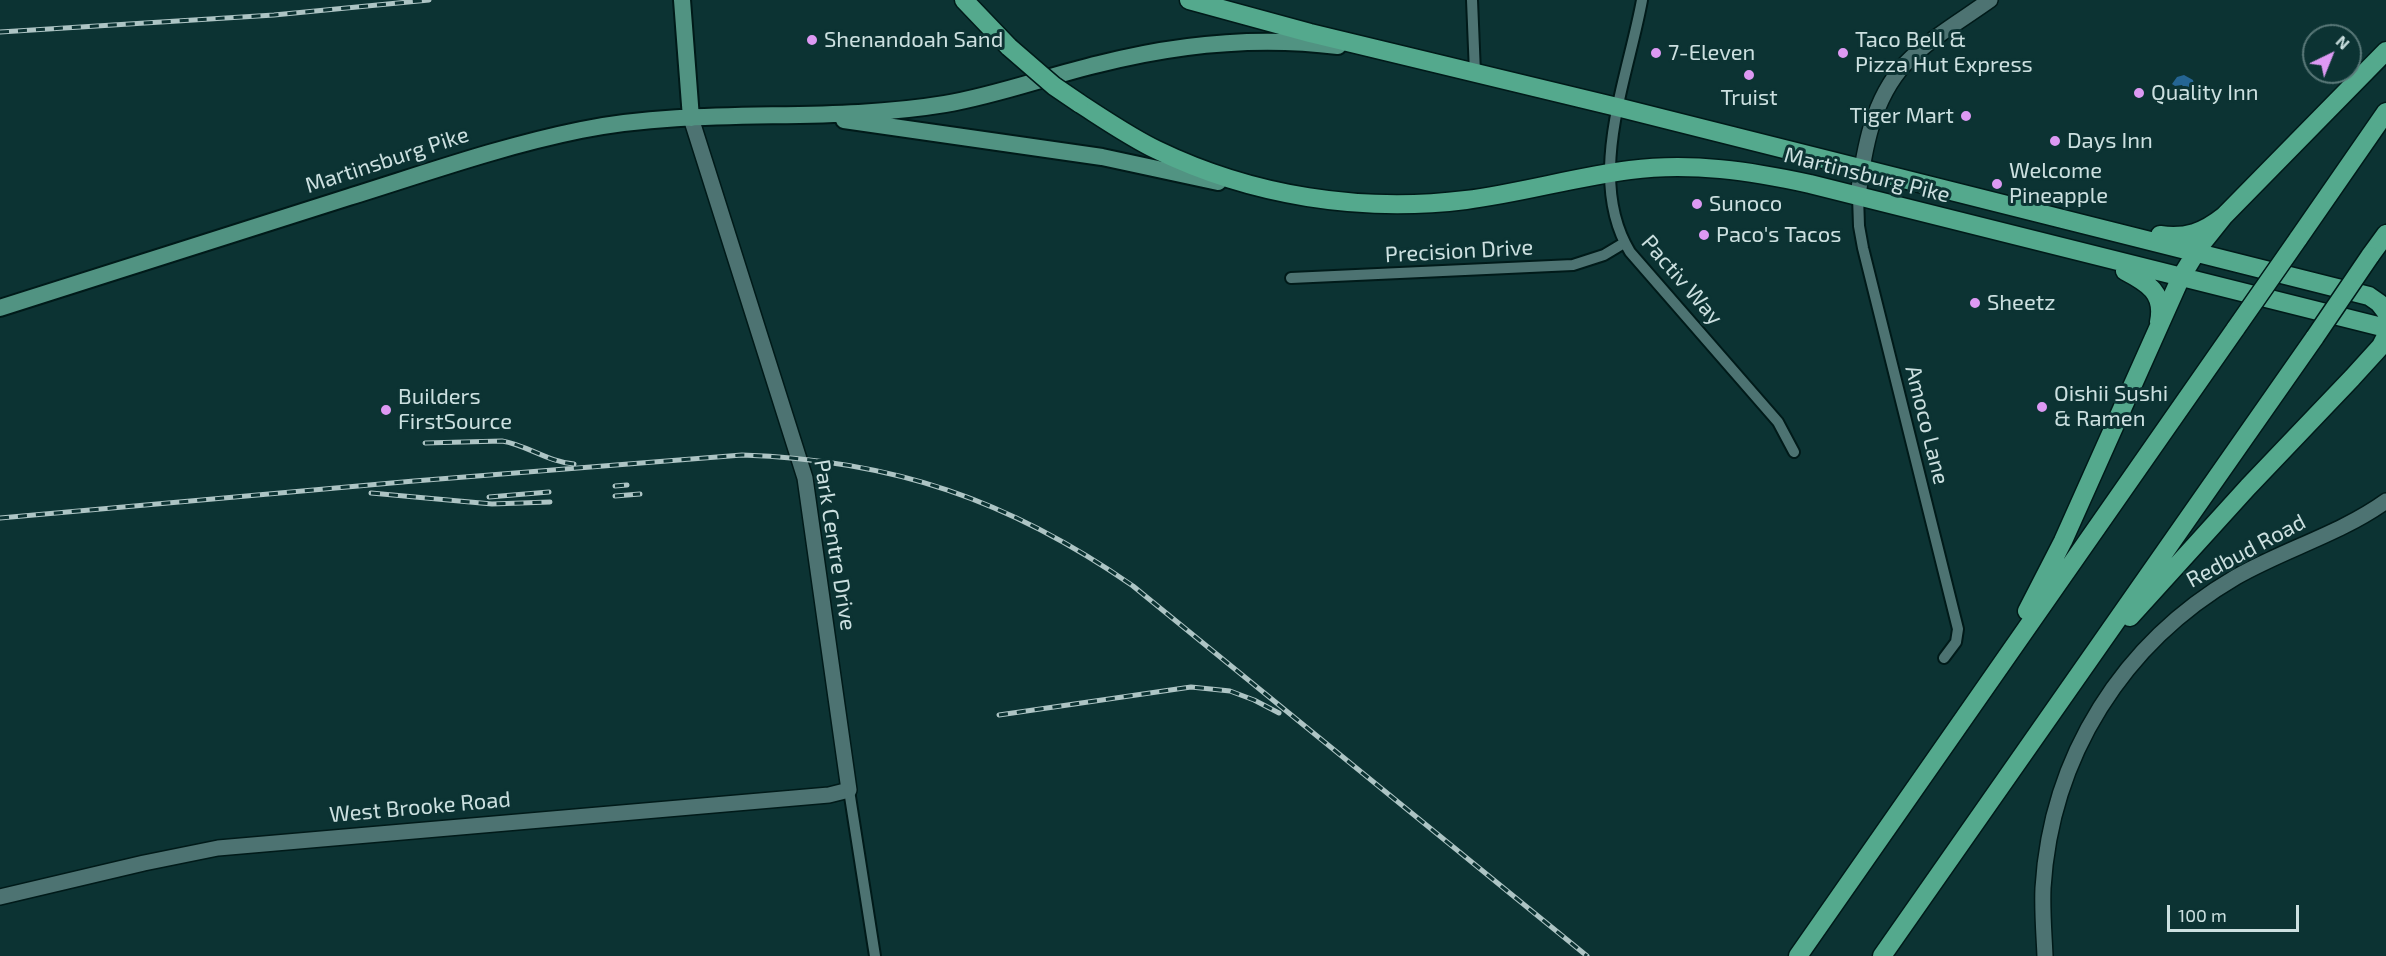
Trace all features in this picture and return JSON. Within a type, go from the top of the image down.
[{"type":"highway","name":"Martinsburg Pike","points":[[1189,0],[1310,33],[1617,107],[2378,298]]},
{"type":"highway","name":"Martinsburg Pike","points":[[965,2],[1009,47],[1054,86],[1079,104],[1156,149],[1190,164],[1266,189],[1327,201],[1382,204],[1446,202],[1503,195],[1610,173],[1673,167],[1739,170],[1858,196],[2386,328]]},
{"type":"highway","points":[[2006,658],[2029,606],[2063,541],[2181,278],[2196,252],[2224,216],[2386,51]]},
{"type":"highway","points":[[1798,956],[2386,112]]},
{"type":"highway","points":[[2098,228],[2173,237],[2186,236],[2210,227],[2224,216]]},
{"type":"highway","points":[[1882,956],[2386,234]]},
{"type":"highway","points":[[2097,256],[2147,282],[2153,289],[2161,311],[2158,328]]},
{"type":"highway","points":[[2378,298],[2386,312]]},
{"type":"highway","points":[[2065,695],[2128,619],[2242,493],[2352,378],[2381,346],[2386,336]]},
{"type":"highway","points":[[2352,378],[2386,350]]},
{"type":"main road","points":[[682,0],[691,118]]},
{"type":"main road","points":[[798,115],[891,111],[950,104],[1125,57],[1212,44],[1297,42],[1413,58]]},
{"type":"main road","points":[[798,115],[1102,157],[1289,198],[1327,201]]},
{"type":"main road","name":"Martinsburg Pike","points":[[0,308],[494,152],[582,130],[691,118],[798,115]]},
{"type":"street","points":[[1472,0],[1475,73]]},
{"type":"street","name":"Pactiv Way","points":[[1642,0],[1617,107],[1610,173],[1617,223],[1630,252],[1778,422],[1794,452]]},
{"type":"street","points":[[1858,196],[1877,108],[1899,71],[1928,44],[1990,0]]},
{"type":"street","name":"Park Centre Drive","points":[[691,118],[805,478],[875,956]]},
{"type":"street","name":"Amoco Lane","points":[[1858,196],[1859,226],[1863,248],[1958,629],[1956,642],[1944,658]]},
{"type":"street","name":"Precision Drive","points":[[1290,278],[1573,265],[1604,255],[1624,243]]},
{"type":"street","name":"Redbud Road","points":[[2045,956],[2043,890],[2045,863],[2055,812],[2073,759],[2084,735],[2096,713],[2129,667],[2161,632],[2205,596],[2264,561],[2356,520],[2386,501]]},
{"type":"street","name":"West Brooke Road","points":[[0,897],[218,848],[829,795],[849,790]]},
{"type":"water","points":[[2184,75],[2193,80],[2194,85],[2190,89],[2172,84],[2177,77]]},
{"type":"railway","points":[[0,32],[274,15],[429,0]]},
{"type":"railway","points":[[425,443],[502,441],[564,463],[574,464]]},
{"type":"railway","points":[[0,518],[414,481],[742,455],[849,465],[899,476],[948,490],[995,508],[1041,530],[1133,586],[1587,956]]},
{"type":"railway","points":[[615,486],[627,485]]},
{"type":"railway","points":[[489,497],[549,492]]},
{"type":"railway","points":[[371,493],[492,504],[550,502]]},
{"type":"railway","points":[[615,496],[640,494]]},
{"type":"railway","points":[[999,715],[1191,687],[1230,691],[1279,713]]},
{"type":"place","name":"Shenandoah Sand","points":[[812,40]]},
{"type":"place","name":"7-Eleven","points":[[1656,53]]},
{"type":"place","name":"Taco Bell & Pizza Hut Express","points":[[1843,53]]},
{"type":"place","name":"Truist","points":[[1749,75]]},
{"type":"place","name":"Quality Inn","points":[[2139,93]]},
{"type":"place","name":"Tiger Mart","points":[[1966,116]]},
{"type":"place","name":"Days Inn","points":[[2055,141]]},
{"type":"place","name":"Welcome Pineapple","points":[[1997,184]]},
{"type":"place","name":"Sunoco","points":[[1697,204]]},
{"type":"place","name":"Paco's Tacos","points":[[1704,235]]},
{"type":"place","name":"Sheetz","points":[[1975,303]]},
{"type":"place","name":"Oishii Sushi & Ramen","points":[[2042,407]]},
{"type":"place","name":"Builders FirstSource","points":[[386,410]]}]
